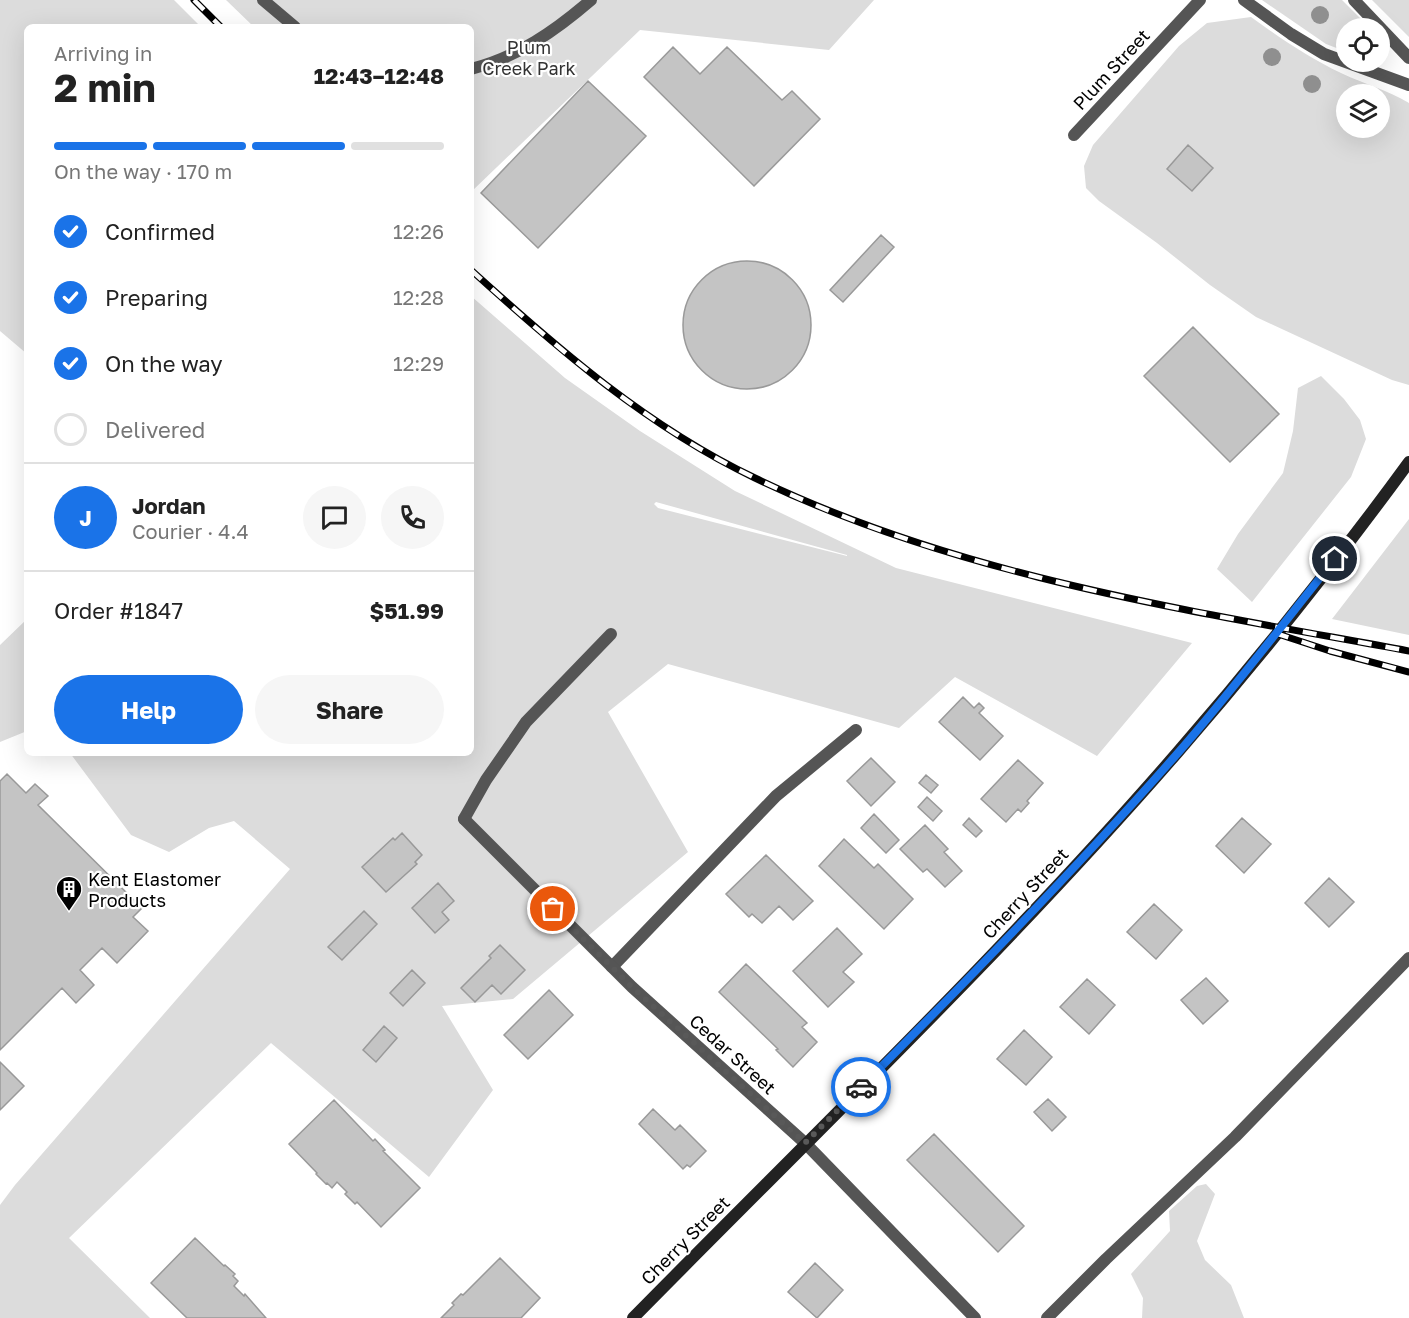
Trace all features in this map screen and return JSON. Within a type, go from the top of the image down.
[{"type":"street","points":[[264,0],[292,24]]},
{"type":"street","points":[[474,68],[490,64],[526,48],[562,25],[591,0]]},
{"type":"street","name":"Plum Street","points":[[1074,135],[1200,0]]},
{"type":"street","points":[[1244,0],[1291,34],[1324,54],[1409,85]]},
{"type":"street","points":[[1354,0],[1409,58]]},
{"type":"street","name":"Cherry Street","points":[[633,1318],[1019,927],[1178,753],[1249,667],[1409,462]]},
{"type":"street","name":"Cedar Street","points":[[611,634],[526,722],[486,780],[464,819],[612,968],[805,1143],[975,1318]]},
{"type":"street","points":[[612,968],[776,796],[856,730]]},
{"type":"street","points":[[1047,1318],[1235,1137],[1409,958]]},
{"type":"green space","points":[[0,0],[174,0],[198,24],[24,24],[24,351],[0,331]]},
{"type":"green space","name":"Plum Creek Park","points":[[226,0],[874,0],[829,50],[640,30],[474,189],[474,24],[251,24]]},
{"type":"green space","points":[[1262,0],[1342,0],[1360,18],[1336,18],[1336,48],[1326,44]]},
{"type":"green space","points":[[1372,0],[1409,0],[1409,37]]},
{"type":"green space","points":[[1251,17],[1336,72],[1368,84],[1336,84],[1336,138],[1390,138],[1390,93],[1409,103],[1409,385],[1392,380],[1256,317],[1099,201],[1086,188],[1084,166],[1093,145],[1179,46],[1207,23]]},
{"type":"green space","points":[[474,299],[565,378],[640,431],[735,491],[896,568],[1192,643],[1097,756],[955,677],[899,728],[668,664],[608,712],[688,852],[513,999],[442,1006],[493,1090],[429,1177],[271,1043],[69,1238],[150,1318],[0,1318],[0,1205],[290,869],[234,821],[209,828],[169,852],[131,835],[72,756],[474,756]],"holes":[[[656,502],[847,556],[658,508],[654,504]]]},
{"type":"green space","points":[[1321,376],[1344,399],[1360,420],[1366,439],[1351,477],[1252,602],[1217,569],[1238,534],[1283,473],[1293,431],[1298,388]]},
{"type":"green space","points":[[1409,519],[1409,635],[1332,619]]},
{"type":"green space","points":[[24,622],[24,732],[0,742],[0,645]]},
{"type":"green space","points":[[1206,1184],[1215,1194],[1197,1241],[1205,1260],[1231,1285],[1244,1318],[1142,1318],[1143,1298],[1131,1274],[1170,1231],[1169,1211],[1197,1186]]},
{"type":"building","points":[[673,47],[700,74],[727,47],[782,100],[792,91],[820,119],[754,186],[644,77]]},
{"type":"building","points":[[588,81],[646,136],[538,248],[481,193]]},
{"type":"building","points":[[1188,145],[1213,168],[1192,191],[1167,169]]},
{"type":"building","points":[[881,235],[894,247],[843,302],[830,290]]},
{"type":"building","points":[[747,261],[771,266],[792,280],[806,301],[811,325],[806,349],[792,370],[771,384],[747,389],[723,384],[702,370],[688,349],[683,325],[688,301],[702,280],[723,266]]},
{"type":"building","points":[[1193,327],[1279,414],[1230,462],[1144,376]]},
{"type":"building","points":[[963,697],[974,708],[979,703],[984,708],[979,713],[1003,736],[980,760],[939,722]]},
{"type":"building","points":[[871,758],[895,782],[871,806],[847,781]]},
{"type":"building","points":[[1018,760],[1043,783],[1027,801],[1029,803],[1021,812],[1018,809],[1006,822],[981,799]]},
{"type":"building","name":"Kent Elastomer Products","points":[[7,774],[26,793],[35,784],[48,796],[38,805],[142,908],[133,917],[148,931],[117,963],[102,948],[80,970],[94,985],[76,1003],[62,988],[0,1050],[0,781]]},
{"type":"building","points":[[926,775],[938,785],[931,793],[919,783]]},
{"type":"building","points":[[927,797],[942,811],[933,821],[918,807]]},
{"type":"building","points":[[874,814],[899,840],[886,853],[861,828]]},
{"type":"building","points":[[969,818],[982,831],[976,837],[963,825]]},
{"type":"building","points":[[1242,818],[1271,844],[1244,873],[1216,846]]},
{"type":"building","points":[[925,825],[948,849],[944,852],[962,871],[945,887],[927,869],[923,872],[900,849]]},
{"type":"building","points":[[402,833],[422,855],[415,862],[417,864],[386,892],[362,867],[393,838],[395,840]]},
{"type":"building","points":[[844,839],[874,868],[878,864],[913,899],[884,929],[819,866]]},
{"type":"building","points":[[766,855],[813,901],[793,920],[779,906],[762,923],[752,914],[749,917],[726,894]]},
{"type":"building","points":[[1329,878],[1354,902],[1329,927],[1305,903]]},
{"type":"building","points":[[438,883],[454,901],[442,912],[449,920],[435,933],[412,908]]},
{"type":"building","points":[[1154,904],[1182,930],[1156,959],[1127,932]]},
{"type":"building","points":[[364,911],[377,924],[342,960],[328,947]]},
{"type":"building","points":[[837,928],[862,954],[843,972],[854,982],[828,1007],[793,971]]},
{"type":"building","points":[[500,945],[525,970],[501,994],[492,985],[475,1002],[461,988],[491,958],[489,956]]},
{"type":"building","points":[[746,964],[807,1023],[802,1027],[817,1042],[793,1067],[776,1050],[778,1049],[719,992]]},
{"type":"building","points":[[412,970],[425,983],[403,1006],[390,993]]},
{"type":"building","points":[[1206,978],[1228,1001],[1203,1024],[1181,1000]]},
{"type":"building","points":[[1087,979],[1115,1005],[1089,1034],[1060,1007]]},
{"type":"building","points":[[549,990],[573,1015],[528,1059],[504,1035]]},
{"type":"building","points":[[384,1026],[397,1038],[376,1062],[363,1050]]},
{"type":"building","points":[[1024,1030],[1052,1057],[1026,1085],[997,1059]]},
{"type":"building","points":[[0,1062],[24,1086],[0,1110]]},
{"type":"building","points":[[1048,1099],[1066,1117],[1052,1131],[1034,1112]]},
{"type":"building","points":[[334,1100],[373,1141],[375,1139],[385,1150],[383,1151],[420,1188],[381,1227],[357,1202],[355,1204],[345,1194],[347,1192],[337,1182],[332,1188],[326,1184],[289,1144]]},
{"type":"building","points":[[653,1109],[675,1130],[680,1125],[706,1151],[690,1167],[687,1165],[683,1169],[639,1124]]},
{"type":"building","points":[[934,1134],[1024,1226],[998,1252],[907,1160]]},
{"type":"building","points":[[195,1238],[235,1274],[233,1276],[238,1281],[234,1286],[244,1296],[245,1294],[266,1318],[187,1318],[151,1283]]},
{"type":"building","points":[[500,1258],[540,1298],[521,1318],[441,1318],[454,1305],[452,1303]]},
{"type":"building","points":[[815,1263],[843,1290],[817,1318],[788,1292]]},
{"type":"railway","points":[[194,0],[218,24]]},
{"type":"railway","points":[[474,273],[537,329],[641,411],[716,458],[755,478],[833,512],[912,541],[1076,586],[1242,621],[1409,651]]},
{"type":"railway","points":[[1275,633],[1330,651],[1409,672]]},
{"type":"way so far","points":[[553,909],[632,987],[805,1143],[861,1087]]},
{"type":"place","name":"Kent Elastomer Products","points":[[69,912]]},
{"type":"route","points":[[861,1087],[1019,927],[1178,753],[1335,559]]}]
